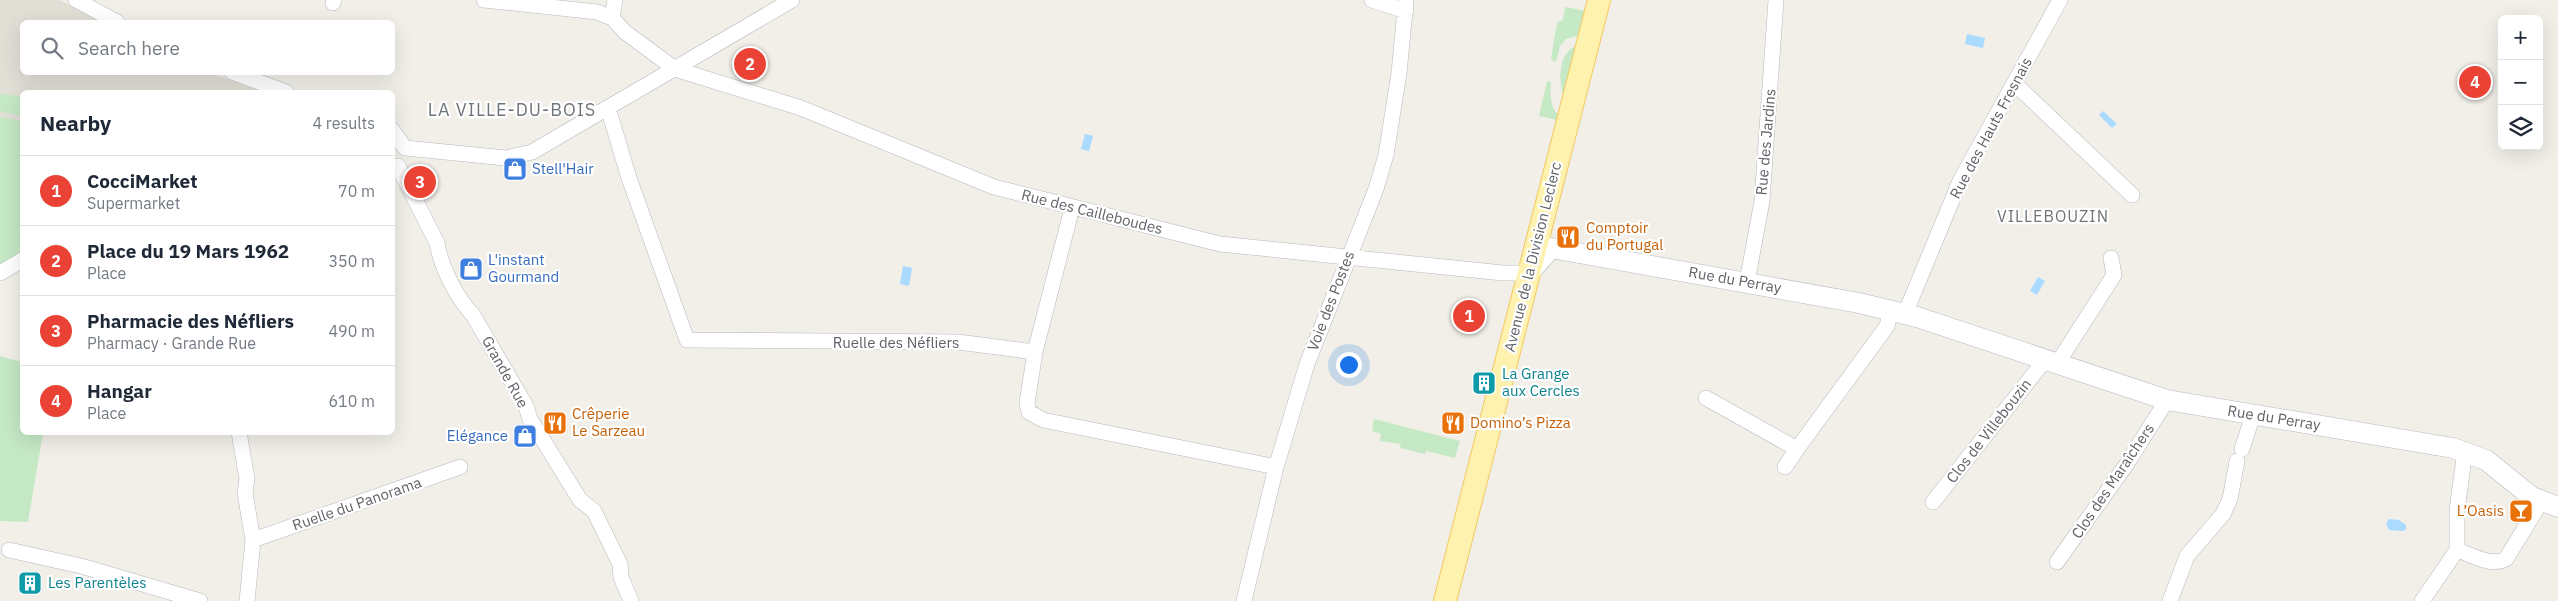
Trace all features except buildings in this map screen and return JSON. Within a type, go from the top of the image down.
[{"type":"main road","name":"Avenue de la Division Leclerc","points":[[1445,601],[1599,0]]},
{"type":"main road","name":"Avenue de la Division Leclerc","points":[[1461,601],[1614,0]]},
{"type":"street","points":[[76,0],[113,20]]},
{"type":"street","points":[[484,0],[597,12],[612,18],[615,0]]},
{"type":"street","points":[[405,148],[485,156],[521,156],[541,149],[792,0]]},
{"type":"street","points":[[1372,0],[1406,6]]},
{"type":"street","name":"Rue des Jardins","points":[[1747,282],[1762,201],[1776,0]]},
{"type":"street","name":"Rue des Hauts Fresnais","points":[[1784,467],[1887,326],[1904,314],[1960,180],[2060,0]]},
{"type":"street","name":"Voie des Postes","points":[[1244,601],[1276,467],[1307,364],[1376,189],[1386,155],[1395,102],[1406,6]]},
{"type":"street","name":"Rue des Cailleboudes","points":[[612,18],[625,32],[675,69],[699,78],[801,108],[994,187],[1220,244],[1503,273],[1529,273]]},
{"type":"street","points":[[697,57],[699,78]]},
{"type":"street","points":[[240,75],[281,90]]},
{"type":"street","points":[[2015,84],[2132,195]]},
{"type":"street","name":"Ruelle des Néfliers","points":[[608,108],[629,178],[687,340],[958,342],[1035,352]]},
{"type":"street","points":[[395,132],[405,148]]},
{"type":"street","points":[[395,166],[405,148]]},
{"type":"street","name":"Grande Rue","points":[[395,166],[436,243],[439,255],[464,305],[473,315],[526,406],[530,419],[580,500],[594,511],[620,564],[621,578],[631,601]]},
{"type":"street","points":[[1072,208],[1035,352],[1027,403],[1029,412],[1043,420],[1276,467]]},
{"type":"street","points":[[1529,273],[1551,248]]},
{"type":"street","name":"Rue du Perray","points":[[1551,248],[1818,294],[1904,314],[2167,400],[2428,443],[2465,452],[2486,460],[2532,497],[2550,503]]},
{"type":"street","name":"Clos de Villebouzin","points":[[1934,502],[2051,362],[2114,275],[2111,258]]},
{"type":"street","points":[[0,273],[20,261]]},
{"type":"street","points":[[1706,398],[1797,449]]},
{"type":"street","name":"Clos des Maraîchers","points":[[2057,562],[2126,465],[2167,400]]},
{"type":"street","points":[[2170,601],[2187,556],[2223,514],[2230,499],[2239,455],[2253,415]]},
{"type":"street","points":[[240,435],[247,479],[245,493],[253,540],[247,601]]},
{"type":"street","points":[[2422,601],[2457,550],[2457,510],[2465,452]]},
{"type":"street","name":"Ruelle du Panorama","points":[[253,540],[460,467]]},
{"type":"street","points":[[2457,550],[2498,563],[2506,559],[2550,503]]},
{"type":"street","points":[[9,550],[81,566],[200,601]]},
{"type":"shaded area","points":[[0,0],[60,0],[97,20],[20,20],[20,75],[216,75],[259,90],[20,90],[20,254],[0,267]]},
{"type":"green space","points":[[1565,7],[1587,11],[1581,35],[1566,39],[1560,46],[1556,62],[1551,60],[1554,41],[1558,22],[1563,20]]},
{"type":"green space","points":[[1577,46],[1564,97],[1560,76],[1561,68],[1566,54]]},
{"type":"green space","points":[[1547,81],[1551,82],[1551,100],[1553,108],[1558,115],[1557,120],[1539,116]]},
{"type":"green space","points":[[0,94],[20,96],[20,116],[0,111]]},
{"type":"green space","points":[[0,117],[20,121],[20,254],[0,267]]},
{"type":"green space","points":[[0,356],[20,361],[20,435],[43,435],[28,522],[0,521]]},
{"type":"green space","points":[[1374,419],[1460,441],[1455,458],[1426,451],[1425,454],[1400,448],[1401,444],[1380,441],[1381,434],[1372,431]]},
{"type":"water","points":[[1967,34],[1985,38],[1983,48],[1965,44]]},
{"type":"water","points":[[2103,111],[2117,124],[2112,128],[2099,115]]},
{"type":"water","points":[[1085,134],[1093,136],[1089,151],[1081,149]]},
{"type":"water","points":[[903,266],[912,268],[909,286],[900,284]]},
{"type":"water","points":[[2038,277],[2045,281],[2037,295],[2030,291]]},
{"type":"water","points":[[2389,519],[2399,520],[2406,525],[2406,529],[2403,531],[2389,530],[2386,524]]},
{"type":"place","name":"Place du 19 Mars 1962","points":[[750,64]]},
{"type":"place","name":"Hangar","points":[[2475,82]]},
{"type":"place","name":"Stell'Hair","points":[[515,169]]},
{"type":"place","name":"Pharmacie des Néfliers","points":[[420,182]]},
{"type":"place","name":"Comptoir du Portugal","points":[[1568,237]]},
{"type":"place","name":"L'instant Gourmand","points":[[471,269]]},
{"type":"place","name":"CocciMarket","points":[[1469,316]]},
{"type":"place","name":"La Grange aux Cercles","points":[[1484,383]]},
{"type":"place","name":"Crêperie Le Sarzeau","points":[[555,423]]},
{"type":"place","name":"Domino’s Pizza","points":[[1453,423]]},
{"type":"place","name":"Elégance","points":[[525,436]]},
{"type":"place","name":"L’Oasis","points":[[2521,511]]},
{"type":"place","name":"Les Parentèles","points":[[30,583]]},
{"type":"district","name":"LA VILLE-DU-BOIS","points":[[512,110]]},
{"type":"district","name":"VILLEBOUZIN","points":[[2053,216]]}]
